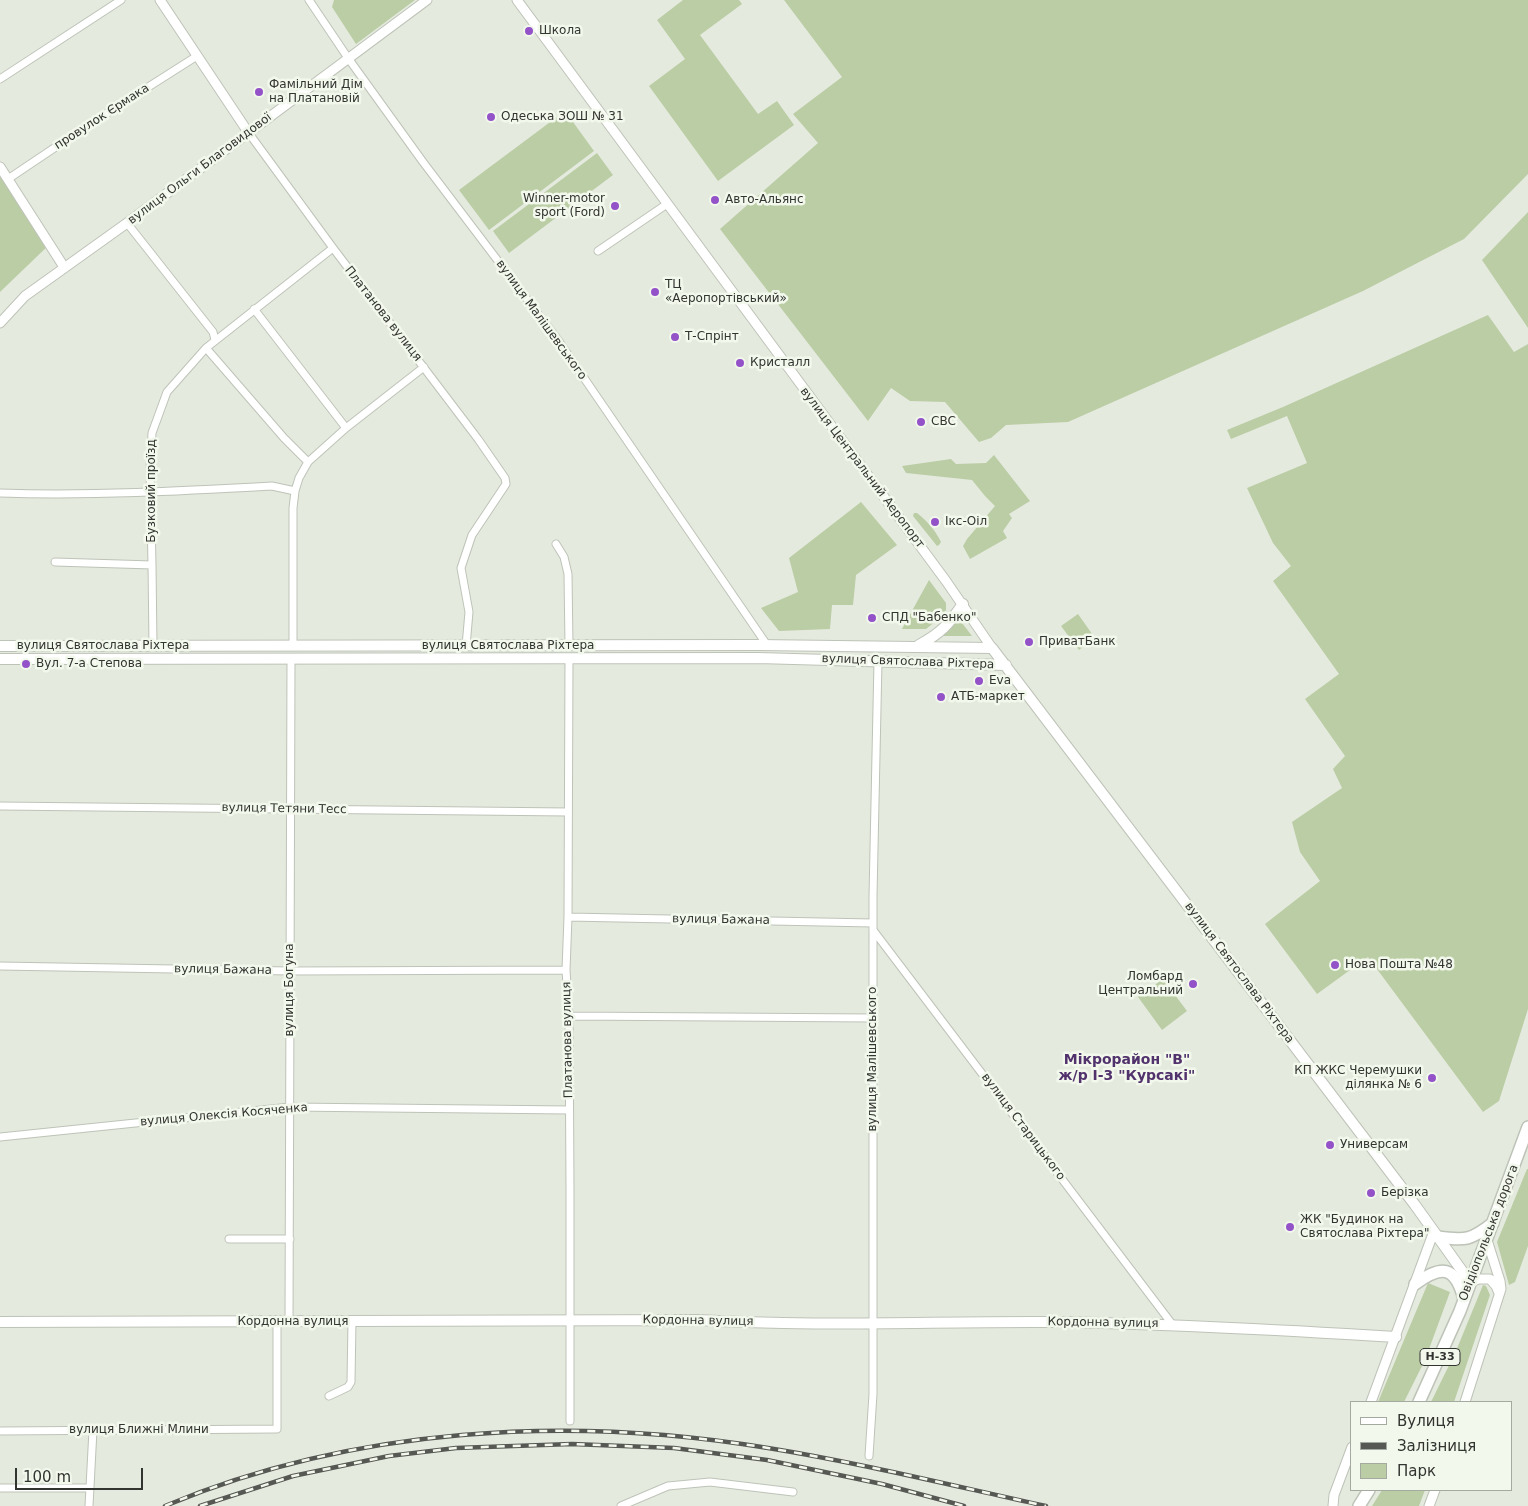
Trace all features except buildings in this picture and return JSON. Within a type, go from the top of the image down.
[{"type":"main road","points":[[918,646],[947,626],[963,604]]},
{"type":"main road","name":"вулиця Святослава Ріхтера","points":[[0,646],[767,645],[992,648],[1436,1234],[1470,1282]]},
{"type":"main road","name":"вулиця Святослава Ріхтера","points":[[0,659],[758,658],[1006,665]]},
{"type":"main road","name":"Овідіопольська дорога","points":[[1419,1401],[1460,1311],[1528,1128]]},
{"type":"main road","points":[[1436,1234],[1464,1240],[1479,1233],[1493,1223]]},
{"type":"main road","points":[[1415,1284],[1436,1271],[1447,1273],[1456,1280],[1464,1299]]},
{"type":"main road","name":"Кордонна вулиця","points":[[0,1322],[698,1320],[873,1323],[1047,1322],[1172,1324],[1396,1337]]},
{"type":"main road","points":[[1359,1506],[1368,1491]]},
{"type":"street","points":[[0,79],[121,0]]},
{"type":"street","name":"Платанова вулиця","points":[[160,0],[248,132],[333,248],[478,438],[504,478],[506,484],[472,535],[461,568],[469,612],[466,646]]},
{"type":"street","name":"вулиця Малішевського","points":[[309,0],[423,162],[558,340],[767,645]]},
{"type":"street","name":"вулиця Ольги Благовидової","points":[[0,323],[25,296],[127,223],[427,0]]},
{"type":"street","name":"вулиця Центральний Аеропорт","points":[[516,0],[963,604],[992,648]]},
{"type":"street","name":"провулок Єрмака","points":[[8,179],[197,56]]},
{"type":"street","points":[[0,167],[64,267]]},
{"type":"street","points":[[598,251],[667,204]]},
{"type":"street","points":[[127,223],[212,332],[215,340]]},
{"type":"street","name":"Бузковий проїзд","points":[[153,646],[152,433],[167,392],[215,340],[333,248]]},
{"type":"street","points":[[254,309],[346,428]]},
{"type":"street","points":[[206,348],[284,438],[308,462]]},
{"type":"street","points":[[293,646],[294,491],[298,478],[308,462],[346,428],[424,367]]},
{"type":"street","points":[[0,494],[52,495],[272,486],[294,491]]},
{"type":"street","points":[[556,544],[564,557],[568,574],[569,646]]},
{"type":"street","points":[[55,562],[152,565]]},
{"type":"street","name":"вулиця Богуна","points":[[290,1322],[291,658]]},
{"type":"street","name":"Платанова вулиця","points":[[569,658],[566,970],[570,1110],[570,1421]]},
{"type":"street","name":"вулиця Малішевського","points":[[869,1456],[873,1323],[873,926],[878,661]]},
{"type":"street","name":"вулиця Тетяни Тесс","points":[[0,806],[568,812]]},
{"type":"street","name":"вулиця Бажана","points":[[568,917],[873,926]]},
{"type":"street","name":"вулиця Старицького","points":[[873,926],[1172,1324]]},
{"type":"street","name":"вулиця Бажана","points":[[0,966],[290,971],[566,970]]},
{"type":"street","points":[[568,1016],[873,1018]]},
{"type":"street","name":"вулиця Олексія Косяченка","points":[[0,1137],[290,1107],[570,1110]]},
{"type":"street","points":[[1371,1401],[1415,1284],[1436,1234]]},
{"type":"street","points":[[229,1238],[290,1239]]},
{"type":"street","points":[[1465,1401],[1501,1289],[1487,1240]]},
{"type":"street","points":[[1470,1282],[1479,1279],[1490,1279],[1496,1286],[1499,1296]]},
{"type":"street","points":[[330,1396],[348,1388],[351,1382],[352,1321]]},
{"type":"street","name":"вулиця Ближні Млини","points":[[0,1431],[277,1429],[277,1322]]},
{"type":"street","points":[[89,1506],[93,1430]]},
{"type":"street","points":[[1333,1506],[1334,1495],[1350,1452]]},
{"type":"street","points":[[621,1506],[668,1486],[710,1482],[793,1492]]},
{"type":"street","points":[[0,1488],[89,1488]]},
{"type":"street","points":[[1429,1506],[1434,1491]]},
{"type":"green space","points":[[334,0],[415,0],[356,44],[332,7]]},
{"type":"green space","points":[[683,0],[739,0],[742,4],[700,35],[758,114],[777,101],[794,125],[718,181],[649,86],[685,59],[657,20]]},
{"type":"green space","points":[[784,0],[1528,0],[1528,174],[1464,239],[1363,291],[1068,422],[1006,425],[991,438],[979,442],[945,402],[910,401],[891,388],[868,421],[720,229],[818,143],[793,114],[842,77]]},
{"type":"green space","points":[[565,111],[594,151],[489,230],[459,190]]},
{"type":"green space","points":[[597,153],[613,175],[509,253],[493,231]]},
{"type":"green space","points":[[0,177],[51,243],[0,292]]},
{"type":"green space","points":[[1528,212],[1528,328],[1482,260]]},
{"type":"green space","points":[[1488,315],[1514,352],[1528,344],[1528,1009],[1499,1101],[1483,1112],[1368,957],[1317,994],[1265,924],[1320,881],[1300,852],[1292,822],[1342,788],[1333,769],[1345,756],[1305,699],[1339,674],[1273,581],[1291,566],[1273,543],[1247,488],[1307,463],[1287,416],[1231,439],[1227,430],[1283,407]]},
{"type":"green space","points":[[994,455],[1030,501],[1009,514],[1012,518],[1003,531],[1007,538],[970,559],[963,546],[995,506],[972,480],[906,473],[902,466],[951,459],[956,464],[986,463]]},
{"type":"green space","points":[[861,502],[897,545],[856,575],[853,605],[832,605],[830,629],[779,631],[761,608],[798,592],[789,558]]},
{"type":"green space","points":[[914,513],[921,516],[934,530],[941,542],[939,545],[937,546],[913,516]]},
{"type":"green space","points":[[929,580],[946,603],[946,610],[940,618],[926,629],[902,629]]},
{"type":"green space","points":[[1078,614],[1095,638],[1079,650],[1061,626]]},
{"type":"green space","points":[[959,619],[972,636],[941,636]]},
{"type":"green space","points":[[1163,979],[1187,1011],[1162,1030],[1138,997]]},
{"type":"green space","points":[[1527,1169],[1528,1246],[1515,1282],[1509,1285],[1497,1242]]},
{"type":"green space","points":[[1428,1283],[1450,1292],[1425,1360],[1404,1401],[1378,1401]]},
{"type":"green space","points":[[1483,1285],[1486,1286],[1490,1295],[1454,1401],[1431,1401],[1456,1351]]},
{"type":"green space","points":[[1381,1491],[1425,1491],[1419,1506],[1372,1506]]},
{"type":"railway","points":[[165,1506],[237,1479],[310,1459],[386,1444],[462,1435],[539,1431],[616,1432],[692,1438],[768,1448],[873,1468],[1046,1506]]},
{"type":"railway","points":[[200,1506],[293,1476],[389,1456],[456,1448],[572,1444],[674,1448],[767,1460],[882,1484],[964,1506]]},
{"type":"place","name":"Школа","points":[[529,31]]},
{"type":"place","name":"Фамільний Дім на Платановій","points":[[259,92]]},
{"type":"place","name":"Одеська ЗОШ № 31","points":[[491,117]]},
{"type":"place","name":"Авто-Альянс","points":[[715,200]]},
{"type":"place","name":"Winner-motor sport (Ford)","points":[[615,206]]},
{"type":"place","name":"ТЦ «Аеропортівський»","points":[[655,292]]},
{"type":"place","name":"Т-Спрінт","points":[[675,337]]},
{"type":"place","name":"Кристалл","points":[[740,363]]},
{"type":"place","name":"СВС","points":[[921,422]]},
{"type":"place","name":"Ікс-Оіл","points":[[935,522]]},
{"type":"place","name":"СПД \"Бабенко\"","points":[[872,618]]},
{"type":"place","name":"ПриватБанк","points":[[1029,642]]},
{"type":"place","name":"Вул. 7-а Степова","points":[[26,664]]},
{"type":"place","name":"Eva","points":[[979,681]]},
{"type":"place","name":"АТБ-маркет","points":[[941,697]]},
{"type":"place","name":"Нова Пошта №48","points":[[1335,965]]},
{"type":"place","name":"Ломбард Центральний","points":[[1193,984]]},
{"type":"place","name":"КП ЖКС Черемушки ділянка № 6","points":[[1432,1078]]},
{"type":"place","name":"Универсам","points":[[1330,1145]]},
{"type":"place","name":"Берізка","points":[[1371,1193]]},
{"type":"place","name":"ЖК \"Будинок на Святослава Ріхтера\"","points":[[1290,1227]]},
{"type":"district","name":"Мікрорайон \"В\" ж/р I-3 \"Курсакі\"","points":[[1127,1068]]}]
